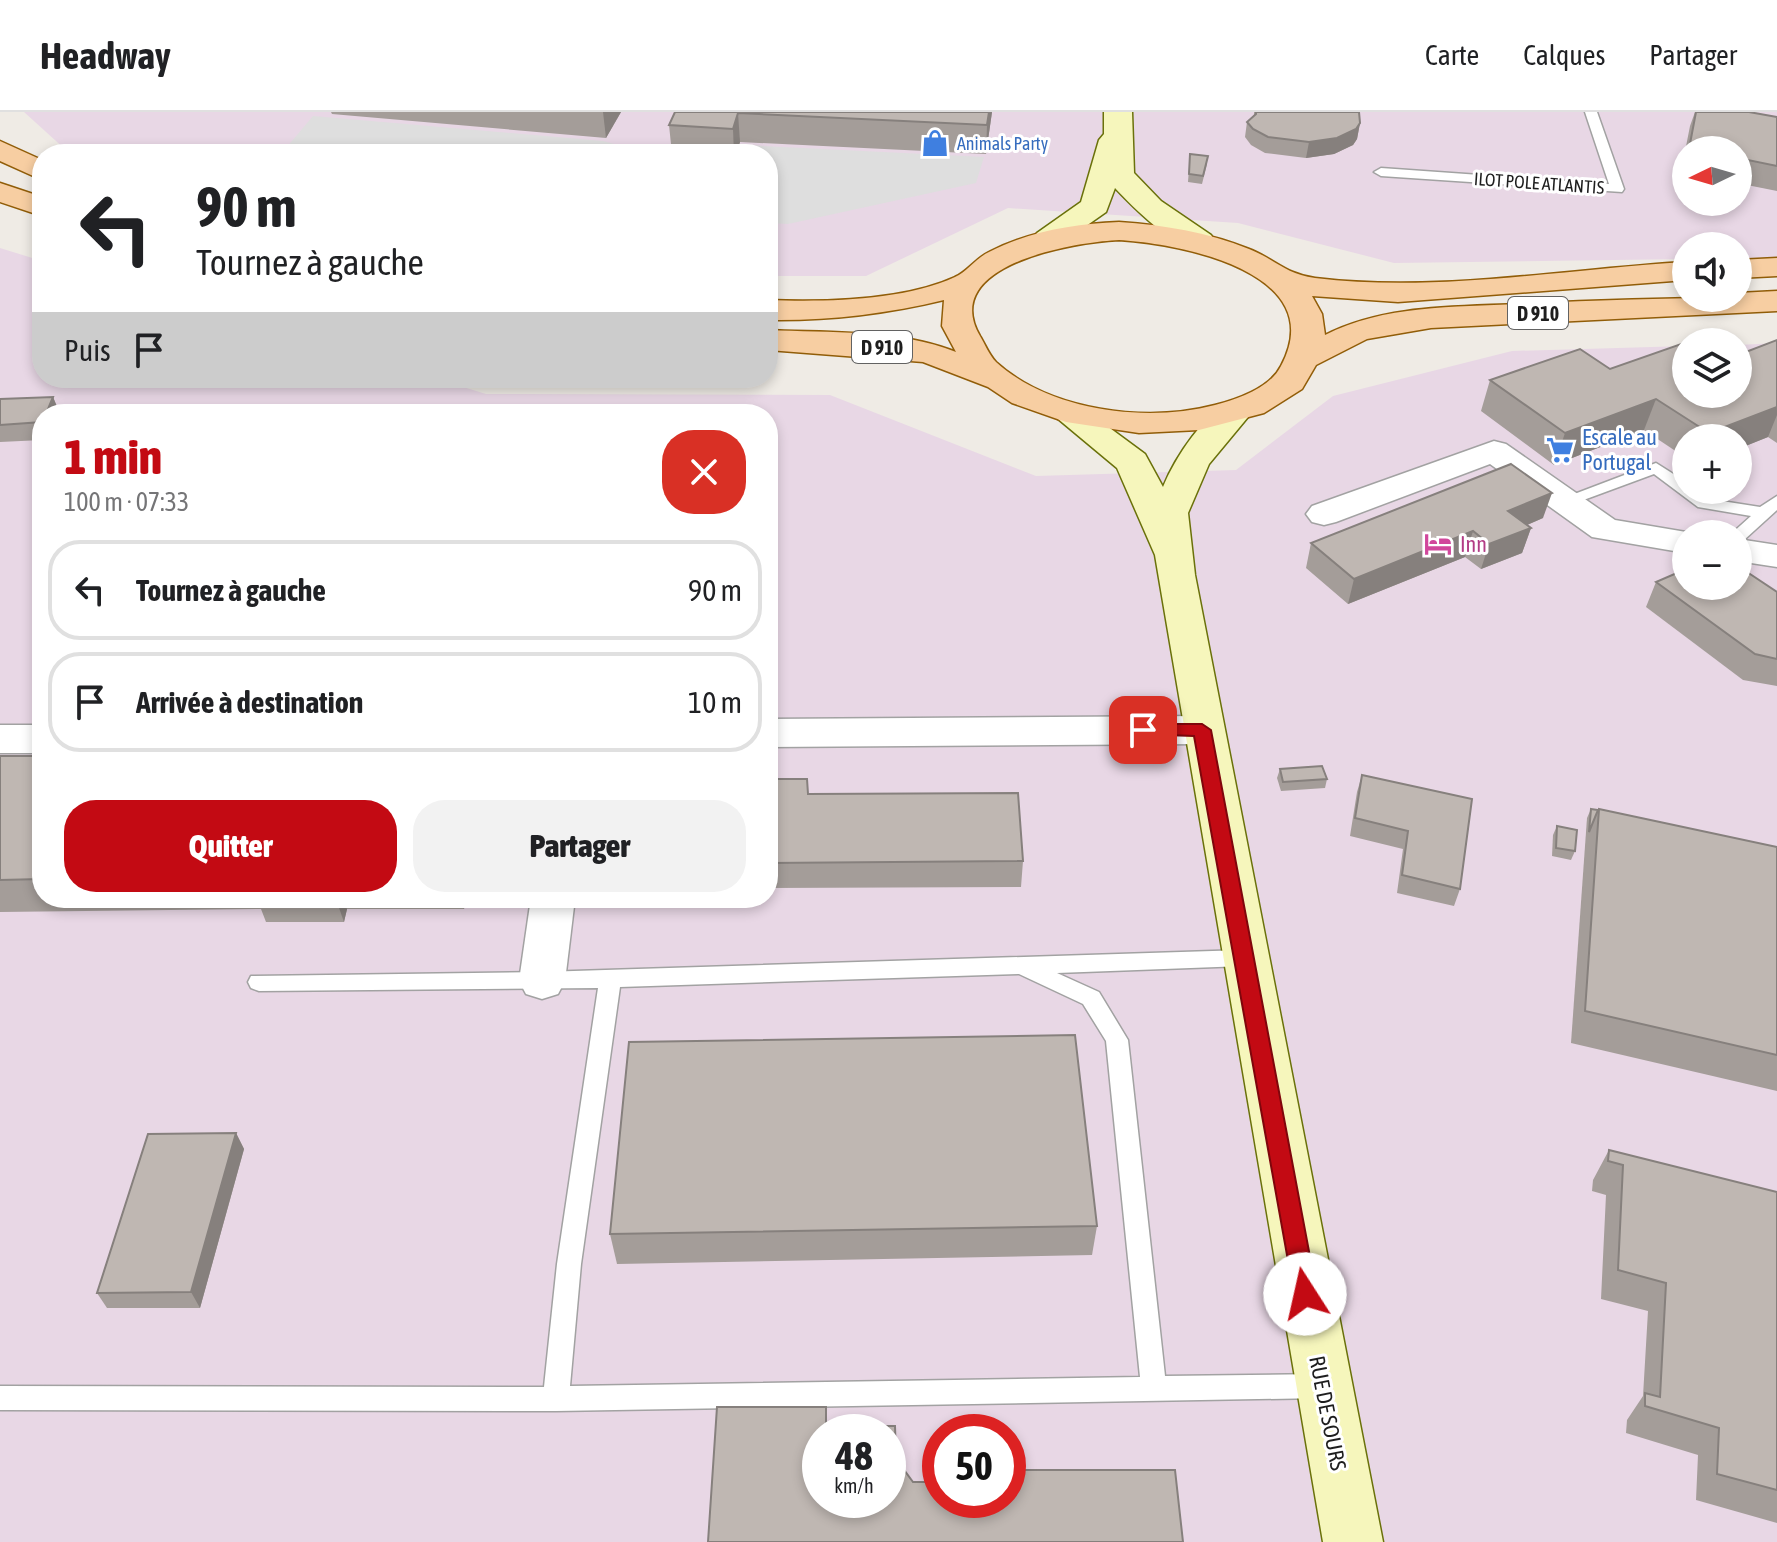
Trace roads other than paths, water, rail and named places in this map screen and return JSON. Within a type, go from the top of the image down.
[{"type":"main road","points":[[1048,239],[1095,206],[1117,121]]},
{"type":"main road","points":[[1117,121],[1119,175],[1150,207],[1200,242]]},
{"type":"main road","points":[[0,150],[32,166]]},
{"type":"main road","points":[[0,192],[32,203]]},
{"type":"main road","points":[[1097,232],[1149,233],[1200,242],[1244,258],[1279,280],[1301,304],[1311,330],[1307,357],[1293,378],[1269,396],[1236,411],[1197,420],[1154,424],[1068,413],[1025,398],[991,378],[963,347],[955,315],[967,284],[1000,258],[1048,239],[1097,232]]},
{"type":"main road","points":[[1752,268],[1777,267]]},
{"type":"main road","name":"D 910","points":[[1279,280],[1380,293],[1672,272]]},
{"type":"main road","name":"D 910","points":[[778,310],[855,310],[910,301],[967,284]]},
{"type":"main road","name":"D 910","points":[[1307,357],[1358,331],[1431,318],[1777,301]]},
{"type":"main road","name":"D 910","points":[[778,341],[867,345],[930,353],[991,378]]},
{"type":"main road","points":[[1176,575],[1170,513],[1192,461],[1236,411]]},
{"type":"main road","points":[[1068,413],[1132,462],[1161,521],[1176,575]]},
{"type":"main road","name":"RUE DE SOURS","points":[[1176,575],[1322,1386],[1353,1542]]},
{"type":"street","points":[[1324,514],[1494,451],[1605,529],[1672,540]]},
{"type":"street","points":[[1752,552],[1777,556]]},
{"type":"street","points":[[778,733],[1202,730]]},
{"type":"street","points":[[0,739],[32,739]]},
{"type":"street","points":[[542,981],[552,908]]},
{"type":"lane","name":"ILOT POLE ATLANTIS","points":[[1381,172],[1617,189],[1591,112]]},
{"type":"lane","points":[[1564,501],[1656,468],[1672,480]]},
{"type":"lane","points":[[1721,504],[1771,507]]},
{"type":"lane","points":[[1752,524],[1771,507]]},
{"type":"lane","points":[[259,982],[610,980],[1244,958]]},
{"type":"lane","points":[[1021,966],[1091,998],[1117,1040],[1154,1390]]},
{"type":"lane","points":[[556,1399],[569,1264],[610,980]]},
{"type":"lane","points":[[0,1398],[556,1399],[1322,1386]]},
{"type":"place","name":"Animals Party","points":[[935,143]]},
{"type":"place","name":"Escale au Portugal","points":[[1560,450]]},
{"type":"place","name":"Inn","points":[[1438,544]]}]
